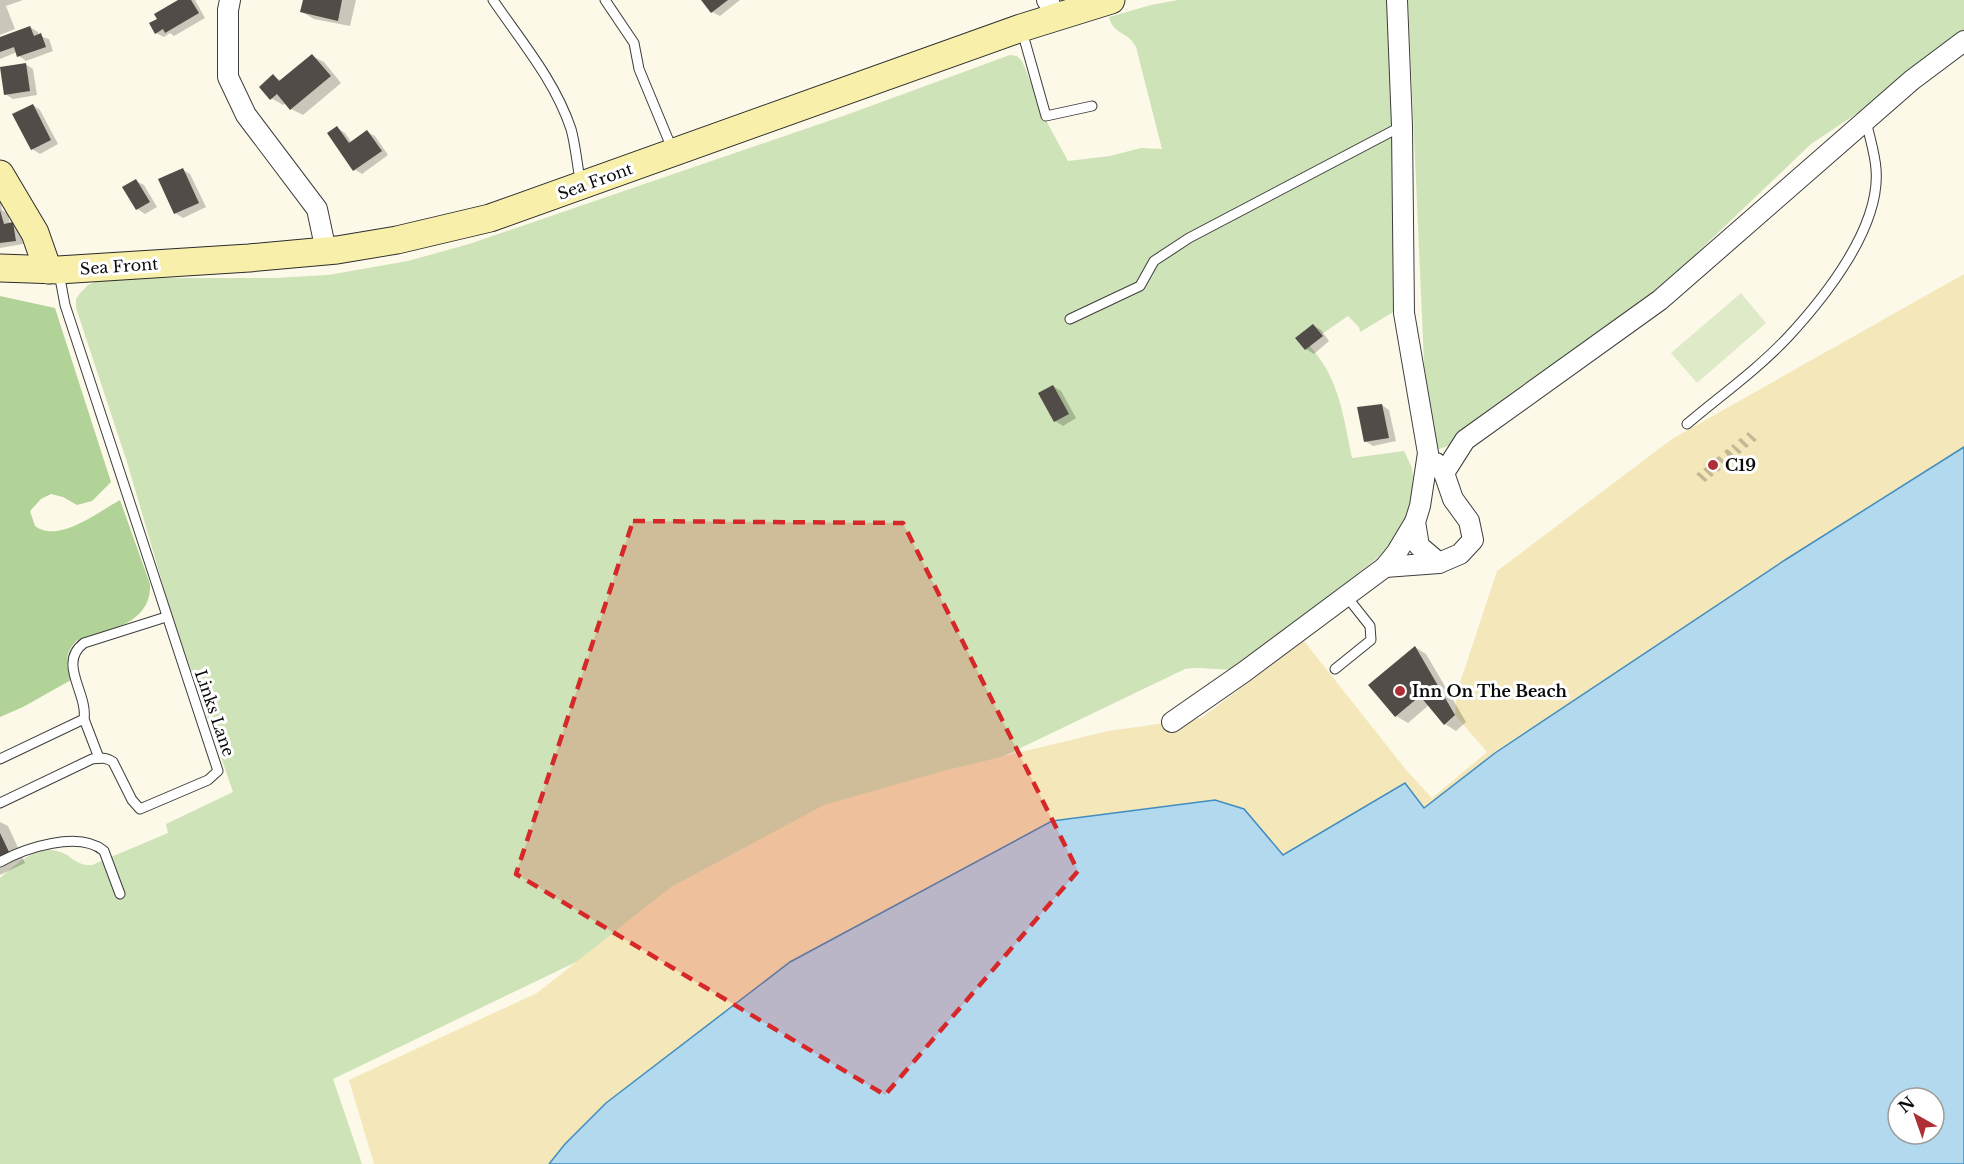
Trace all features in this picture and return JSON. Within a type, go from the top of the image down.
[{"type":"street","points":[[230,0],[228,77],[246,115],[317,209],[326,251]]},
{"type":"street","name":"Sea Front","points":[[0,268],[53,270],[326,251],[397,240],[490,218],[1021,28],[1052,8],[1111,0]]},
{"type":"street","points":[[1172,722],[1244,672],[1385,567],[1415,522],[1420,506],[1428,453],[1404,313],[1402,126],[1397,0]]},
{"type":"street","points":[[1444,473],[1465,441],[1660,300],[1912,80],[1964,41]]},
{"type":"street","points":[[0,174],[35,233],[53,270]]},
{"type":"street","points":[[1385,567],[1439,563],[1460,554],[1473,540],[1469,521],[1453,499],[1444,473],[1428,453]]},
{"type":"street","points":[[1415,522],[1419,546],[1439,563]]},
{"type":"lane","points":[[492,0],[546,76],[559,101],[571,131],[581,186]]},
{"type":"lane","points":[[605,0],[634,43],[639,69],[674,153]]},
{"type":"lane","points":[[1021,28],[1046,116],[1092,106]]},
{"type":"lane","points":[[1686,424],[1786,338],[1809,313],[1855,248],[1872,202],[1876,170],[1866,120]]},
{"type":"lane","points":[[1070,319],[1140,285],[1154,261],[1189,238],[1402,126]]},
{"type":"lane","name":"Links Lane","points":[[53,270],[166,617],[217,762],[218,771],[208,780],[140,809],[132,801],[113,762],[99,758]]},
{"type":"lane","points":[[1335,669],[1371,640],[1370,626],[1347,597]]},
{"type":"lane","points":[[0,802],[92,759],[99,758],[84,719],[86,709],[71,664],[75,651],[84,644],[166,617]]},
{"type":"lane","points":[[0,759],[84,719]]},
{"type":"lane","points":[[0,862],[35,846],[79,841],[104,851],[120,894]]},
{"type":"highlighted area","points":[[633,521],[903,523],[1078,871],[885,1095],[516,874]]},
{"type":"green space","points":[[1178,0],[1389,0],[1392,11],[1395,311],[1360,332],[1359,327],[1348,316],[1322,334],[1314,325],[1301,335],[1323,363],[1333,384],[1343,415],[1352,458],[1404,451],[1412,468],[1410,510],[1406,521],[1386,551],[1239,668],[1185,669],[333,1079],[362,1164],[0,1164],[0,878],[39,851],[57,851],[81,864],[92,865],[168,833],[166,824],[233,792],[170,609],[127,462],[76,308],[76,299],[88,285],[97,281],[153,278],[274,278],[328,275],[408,261],[469,244],[846,115],[1010,55],[1017,56],[1022,61],[1048,124],[1068,161],[1110,156],[1141,148],[1162,149],[1136,47],[1129,38],[1114,27],[1109,17]]},
{"type":"green space","points":[[1408,0],[1964,0],[1964,42],[1811,144],[1609,337],[1465,440],[1428,453]]},
{"type":"green space","points":[[1741,293],[1766,323],[1697,383],[1671,353]]},
{"type":"green space","points":[[0,296],[55,308],[111,482],[92,501],[77,505],[63,497],[51,494],[41,499],[30,511],[35,526],[44,531],[66,529],[120,500],[150,584],[149,598],[135,617],[113,629],[76,641],[69,650],[67,660],[71,680],[0,717]]},
{"type":"sand","points":[[1964,274],[1964,447],[1785,560],[1495,753],[1424,808],[1405,783],[1282,855],[1244,809],[565,1144],[549,1164],[374,1164],[349,1080],[537,993],[671,887],[824,805],[943,771],[1108,731],[1201,718],[1304,641],[1407,771],[1432,798],[1487,752],[1455,715],[1456,695],[1497,571],[1672,439]]},
{"type":"water","points":[[1964,447],[1964,1164],[549,1164],[565,1144],[606,1103],[790,962],[1052,821],[1215,800],[1244,809],[1283,855],[1405,783],[1424,808],[1495,753],[1785,560]]},
{"type":"building","points":[[178,0],[191,0],[199,13],[165,33],[163,29],[155,34],[149,23],[157,19],[154,14]]},
{"type":"building","points":[[303,0],[342,0],[338,21],[300,12]]},
{"type":"building","points":[[701,0],[728,0],[711,13]]},
{"type":"building","points":[[30,26],[34,36],[41,33],[46,47],[17,57],[14,47],[0,52],[0,37]]},
{"type":"building","points":[[312,54],[331,76],[290,110],[277,94],[270,100],[259,87],[273,74],[279,81]]},
{"type":"building","points":[[26,63],[30,91],[4,95],[0,67]]},
{"type":"building","points":[[33,104],[51,140],[31,150],[12,114]]},
{"type":"building","points":[[337,126],[349,143],[367,130],[382,151],[353,171],[327,133]]},
{"type":"building","points":[[183,168],[199,203],[174,214],[158,179]]},
{"type":"building","points":[[136,179],[150,202],[136,210],[122,187]]},
{"type":"building","points":[[0,210],[4,224],[13,222],[16,241],[0,243]]},
{"type":"building","points":[[1313,324],[1323,336],[1305,350],[1295,338]]},
{"type":"building","points":[[1053,385],[1069,414],[1054,422],[1038,393]]},
{"type":"building","points":[[1382,404],[1389,438],[1364,442],[1357,407]]},
{"type":"building","points":[[1415,646],[1455,715],[1444,725],[1420,696],[1395,717],[1368,685]]},
{"type":"building","points":[[0,833],[10,854],[0,859]]},
{"type":"place","name":"C19","points":[[1713,465]]},
{"type":"place","name":"Inn On The Beach","points":[[1400,691]]}]
